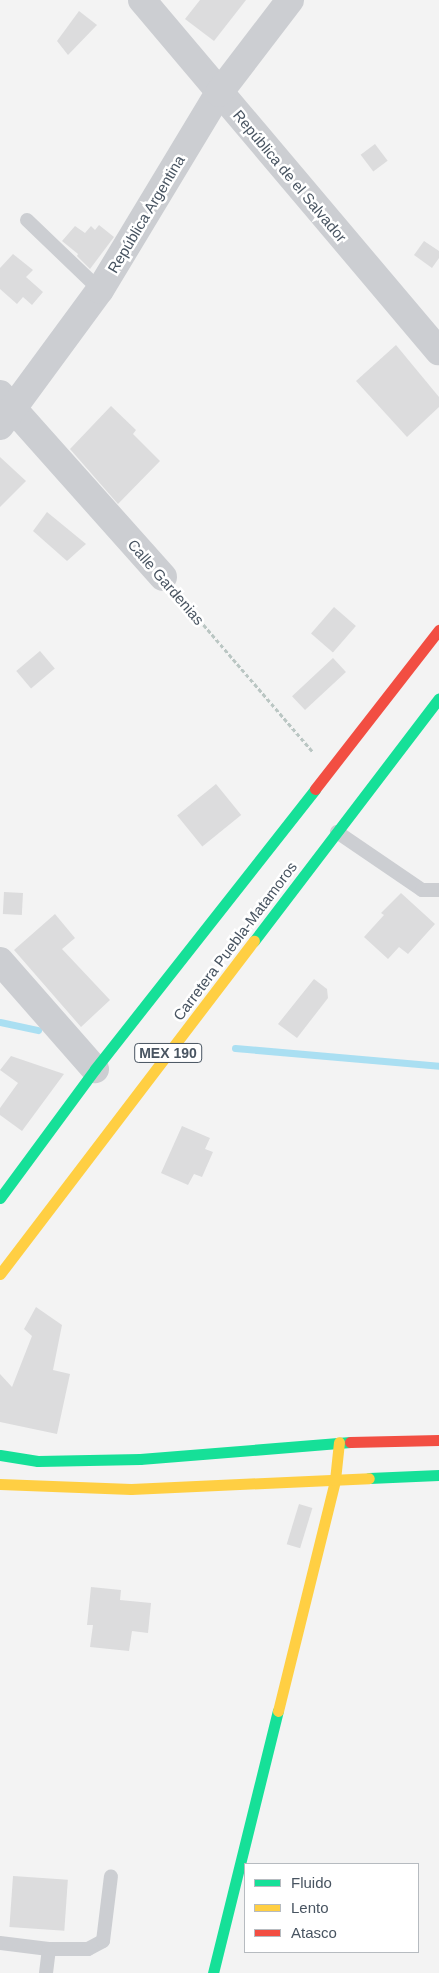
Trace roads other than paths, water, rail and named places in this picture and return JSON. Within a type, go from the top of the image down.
[{"type":"main road","name":"Carretera Puebla-Matamoros","points":[[0,1198],[95,1069],[330,772],[439,630]]},
{"type":"main road","name":"Carretera Puebla-Matamoros","points":[[0,1274],[439,698]]},
{"type":"main road","points":[[0,1455],[38,1461],[140,1459],[339,1442],[439,1440]]},
{"type":"main road","points":[[213,1973],[335,1480],[339,1442]]},
{"type":"main road","points":[[0,1484],[131,1489],[439,1475]]},
{"type":"street","name":"República de el Salvador","points":[[142,0],[439,351]]},
{"type":"street","name":"República Argentina","points":[[5,410],[100,290],[219,93],[290,0]]},
{"type":"street","name":"Calle Gardenias","points":[[5,410],[163,577]]},
{"type":"street","points":[[0,961],[95,1069]]},
{"type":"lane","points":[[26,220],[100,290]]},
{"type":"lane","points":[[337,832],[422,890],[439,890]]},
{"type":"lane","points":[[0,1946],[88,1949],[103,1941],[111,1876]]},
{"type":"lane","points":[[46,1973],[49,1949]]},
{"type":"waterway","points":[[0,1022],[38,1030]]},
{"type":"waterway","points":[[235,1048],[439,1066]]}]
